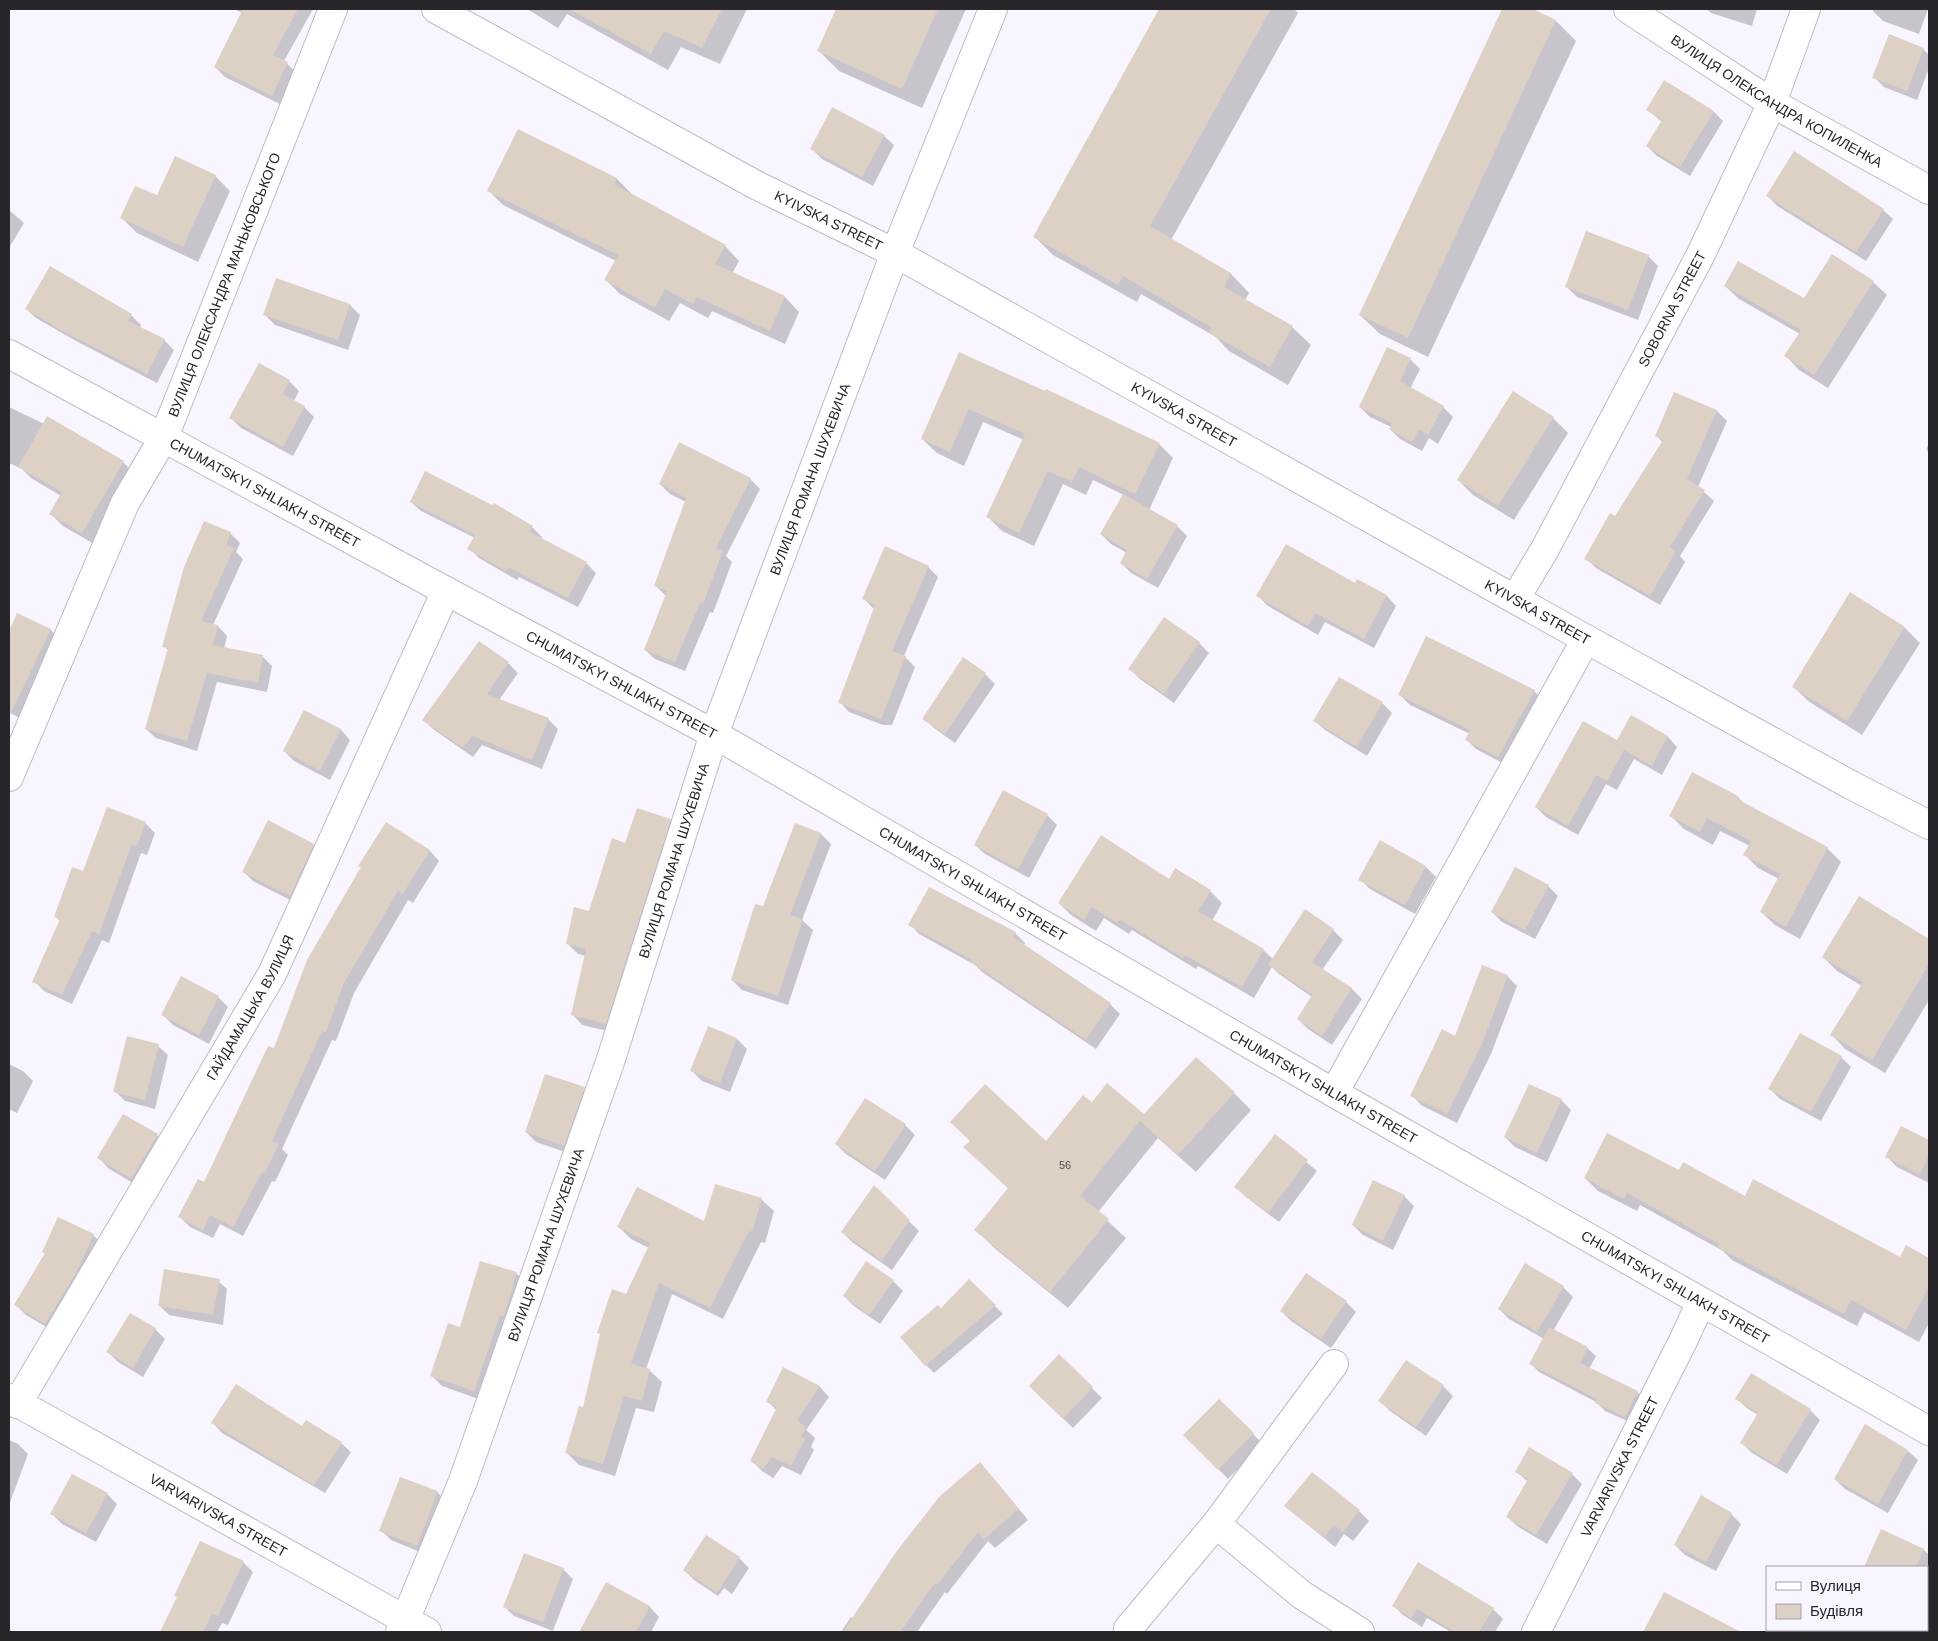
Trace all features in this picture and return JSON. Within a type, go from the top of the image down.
[{"type":"street","name":"ВУЛИЦЯ ОЛЕКСАНДРА МАНЬКОВСЬКОГО","points":[[9,778],[125,503],[164,437],[333,9]]},
{"type":"street","name":"KYIVSKA STREET","points":[[436,9],[756,184],[894,253],[1515,600],[1850,785],[1929,825]]},
{"type":"street","name":"ВУЛИЦЯ РОМАНА ШУХЕВИЧА","points":[[410,1628],[610,1062],[714,734],[894,253],[993,9]]},
{"type":"street","name":"ВУЛИЦЯ ОЛЕКСАНДРА КОПИЛЕНКА","points":[[1628,9],[1772,103],[1929,190]]},
{"type":"street","name":"SOBORNA STREET","points":[[1515,600],[1545,549],[1701,254],[1772,103],[1806,9]]},
{"type":"street","name":"CHUMATSKYI SHLIAKH STREET","points":[[9,354],[714,734],[1334,1093],[1929,1431]]},
{"type":"street","name":"ГАЙДАМАЦЬКА ВУЛИЦЯ","points":[[13,1401],[272,974],[446,591]]},
{"type":"street","points":[[1334,1093],[1586,638]]},
{"type":"street","name":"VARVARIVSKA STREET","points":[[1536,1632],[1701,1302]]},
{"type":"street","points":[[1128,1629],[1216,1524],[1334,1364]]},
{"type":"street","name":"VARVARIVSKA STREET","points":[[13,1401],[410,1628]]},
{"type":"street","points":[[1216,1524],[1302,1595],[1360,1632]]},
{"type":"building","points":[[243,9],[298,9],[273,55],[288,62],[272,96],[214,67]]},
{"type":"building","points":[[569,9],[722,9],[702,48],[664,31],[651,54]]},
{"type":"building","points":[[836,9],[938,9],[902,89],[817,51]]},
{"type":"building","points":[[1159,9],[1271,9],[1150,226],[1231,273],[1224,287],[1293,326],[1270,367],[1209,333],[1212,328],[1123,276],[1118,285],[1033,237]]},
{"type":"building","points":[[1502,9],[1533,9],[1556,20],[1408,338],[1359,315]]},
{"type":"building","points":[[1889,34],[1924,48],[1907,91],[1872,78]]},
{"type":"building","points":[[1664,80],[1714,111],[1680,167],[1646,146],[1662,120],[1646,110]]},
{"type":"building","points":[[832,107],[885,135],[862,177],[810,149]]},
{"type":"building","points":[[518,129],[617,178],[614,184],[726,245],[715,264],[785,296],[770,331],[697,297],[693,304],[665,289],[655,308],[604,280],[618,255],[487,191]]},
{"type":"building","points":[[1794,151],[1884,209],[1856,252],[1766,196]]},
{"type":"building","points":[[175,156],[216,175],[183,247],[120,218],[135,186],[157,195]]},
{"type":"building","points":[[1586,231],[1649,255],[1628,310],[1565,287]]},
{"type":"building","points":[[1832,254],[1874,281],[1814,375],[1784,356],[1801,330],[1724,286],[1738,261],[1804,298]]},
{"type":"building","points":[[50,266],[132,314],[128,321],[165,339],[147,374],[64,332],[25,309]]},
{"type":"building","points":[[276,278],[350,304],[338,340],[263,315]]},
{"type":"building","points":[[1387,347],[1411,358],[1400,381],[1444,406],[1428,435],[1419,429],[1412,442],[1389,429],[1392,423],[1359,407]]},
{"type":"building","points":[[959,352],[1045,391],[1046,389],[1160,443],[1135,494],[1079,467],[1072,482],[1048,471],[1019,533],[986,517],[1025,434],[969,409],[950,452],[921,439]]},
{"type":"building","points":[[259,363],[290,380],[283,394],[305,406],[283,447],[229,418]]},
{"type":"building","points":[[1513,391],[1554,417],[1498,506],[1457,480]]},
{"type":"building","points":[[1674,392],[1717,410],[1687,479],[1705,490],[1670,547],[1676,551],[1650,596],[1584,559],[1610,513],[1615,516],[1663,440],[1655,436]]},
{"type":"building","points":[[47,416],[124,461],[82,533],[49,514],[62,492],[18,467]]},
{"type":"building","points":[[679,442],[751,478],[716,548],[723,551],[703,604],[700,603],[675,662],[644,650],[667,591],[654,586],[686,498],[659,484]]},
{"type":"building","points":[[425,471],[492,505],[494,503],[533,526],[530,532],[587,562],[568,598],[509,568],[506,571],[467,549],[475,535],[410,502]]},
{"type":"building","points":[[1123,494],[1178,525],[1147,579],[1120,563],[1127,550],[1100,534]]},
{"type":"building","points":[[204,521],[231,532],[226,545],[234,548],[201,621],[218,625],[213,645],[263,655],[258,683],[207,673],[187,741],[145,729],[168,648],[162,647],[184,567]]},
{"type":"building","points":[[1286,544],[1355,583],[1357,579],[1387,595],[1364,639],[1315,613],[1308,626],[1256,596]]},
{"type":"building","points":[[885,546],[929,566],[892,651],[906,656],[881,719],[838,703],[875,605],[862,599]]},
{"type":"building","points":[[1850,592],[1905,627],[1847,721],[1792,687]]},
{"type":"building","points":[[17,613],[51,629],[9,717],[9,631]]},
{"type":"building","points":[[1164,617],[1200,642],[1164,694],[1128,669]]},
{"type":"building","points":[[1426,636],[1535,690],[1498,757],[1465,740],[1470,730],[1398,695]]},
{"type":"building","points":[[479,641],[509,662],[487,694],[549,718],[532,760],[472,736],[463,748],[422,720]]},
{"type":"building","points":[[963,657],[986,673],[945,734],[922,719]]},
{"type":"building","points":[[1339,677],[1383,702],[1357,747],[1313,721]]},
{"type":"building","points":[[304,710],[341,729],[320,771],[283,751]]},
{"type":"building","points":[[1631,715],[1668,736],[1652,766],[1624,750],[1607,781],[1596,775],[1568,826],[1535,807],[1583,721],[1617,740]]},
{"type":"building","points":[[1692,772],[1738,796],[1737,799],[1828,847],[1786,927],[1760,912],[1780,874],[1743,855],[1751,841],[1707,818],[1700,832],[1669,816]]},
{"type":"building","points":[[1003,790],[1048,814],[1018,869],[974,845]]},
{"type":"building","points":[[107,807],[146,822],[137,846],[132,844],[99,934],[92,931],[62,995],[32,982],[60,919],[54,917],[72,867],[83,871]]},
{"type":"building","points":[[637,808],[671,819],[606,1024],[571,1015],[586,949],[566,944],[574,907],[589,911],[612,838],[625,843]]},
{"type":"building","points":[[268,820],[314,844],[290,896],[242,872]]},
{"type":"building","points":[[386,822],[430,850],[403,894],[398,891],[344,983],[326,1032],[322,1031],[272,1141],[279,1144],[265,1173],[262,1172],[233,1227],[210,1215],[203,1230],[178,1217],[198,1179],[204,1182],[268,1046],[274,1048],[307,960],[361,867],[358,866]]},
{"type":"building","points":[[795,823],[821,833],[790,915],[803,919],[778,996],[731,980],[755,904],[763,906]]},
{"type":"building","points":[[1101,835],[1169,879],[1175,868],[1211,890],[1198,911],[1264,949],[1242,987],[1185,955],[1183,958],[1119,919],[1117,923],[1092,907],[1084,920],[1058,903]]},
{"type":"building","points":[[1380,840],[1426,866],[1405,905],[1358,880]]},
{"type":"building","points":[[1515,867],[1549,885],[1525,930],[1491,912]]},
{"type":"building","points":[[929,887],[1016,932],[1013,937],[1111,1003],[1086,1040],[971,962],[972,960],[908,925]]},
{"type":"building","points":[[1859,896],[1929,939],[1929,964],[1872,1060],[1830,1035],[1863,982],[1822,957]]},
{"type":"building","points":[[1305,909],[1334,929],[1312,962],[1352,988],[1322,1036],[1297,1019],[1312,995],[1268,965]]},
{"type":"building","points":[[1482,965],[1508,975],[1482,1044],[1447,1114],[1410,1096],[1442,1029],[1455,1036]]},
{"type":"building","points":[[181,976],[219,996],[199,1035],[161,1015]]},
{"type":"building","points":[[708,1026],[737,1038],[720,1083],[690,1071]]},
{"type":"building","points":[[1800,1033],[1842,1056],[1811,1112],[1768,1089]]},
{"type":"building","points":[[127,1036],[159,1044],[145,1100],[113,1092]]},
{"type":"building","points":[[1196,1057],[1235,1092],[1178,1155],[1140,1121],[1080,1196],[1109,1219],[1050,1292],[974,1230],[1008,1188],[963,1147],[970,1141],[950,1122],[985,1084],[1046,1141],[1083,1095],[1092,1102],[1107,1083],[1144,1114]]},
{"type":"building","points":[[545,1074],[585,1087],[564,1146],[525,1132]]},
{"type":"building","points":[[1529,1084],[1562,1099],[1537,1153],[1504,1137]]},
{"type":"building","points":[[865,1098],[906,1124],[875,1171],[835,1144]]},
{"type":"building","points":[[123,1114],[158,1134],[131,1179],[97,1158]]},
{"type":"building","points":[[1901,1126],[1929,1140],[1929,1155],[1920,1175],[1885,1157]]},
{"type":"building","points":[[1607,1133],[1679,1170],[1683,1162],[1745,1196],[1753,1179],[1900,1257],[1906,1245],[1929,1258],[1929,1287],[1906,1330],[1851,1300],[1844,1314],[1717,1247],[1719,1244],[1627,1193],[1624,1199],[1584,1178]]},
{"type":"building","points":[[1275,1134],[1308,1160],[1268,1213],[1234,1187]]},
{"type":"building","points":[[1373,1180],[1405,1195],[1383,1241],[1352,1225]]},
{"type":"building","points":[[715,1184],[762,1198],[752,1232],[749,1231],[710,1308],[659,1283],[631,1364],[650,1369],[642,1401],[624,1396],[603,1464],[565,1453],[579,1406],[583,1407],[600,1334],[597,1333],[612,1289],[626,1294],[650,1243],[617,1227],[637,1187],[704,1221]]},
{"type":"building","points":[[874,1185],[910,1220],[882,1261],[841,1232]]},
{"type":"building","points":[[58,1217],[94,1234],[76,1273],[45,1324],[14,1305],[45,1253],[42,1252]]},
{"type":"building","points":[[480,1261],[517,1272],[504,1316],[500,1315],[474,1391],[430,1376],[448,1323],[460,1327]]},
{"type":"building","points":[[866,1261],[894,1280],[869,1315],[843,1296]]},
{"type":"building","points":[[1525,1263],[1564,1286],[1537,1332],[1498,1309]]},
{"type":"building","points":[[164,1269],[220,1279],[213,1315],[158,1306]]},
{"type":"building","points":[[1306,1273],[1347,1301],[1321,1339],[1280,1311]]},
{"type":"building","points":[[969,1279],[996,1305],[925,1366],[900,1337],[938,1305],[941,1308]]},
{"type":"building","points":[[130,1313],[156,1328],[133,1368],[106,1352]]},
{"type":"building","points":[[1549,1327],[1588,1347],[1580,1363],[1638,1391],[1625,1417],[1595,1403],[1597,1399],[1529,1364]]},
{"type":"building","points":[[1059,1354],[1093,1387],[1063,1419],[1029,1386]]},
{"type":"building","points":[[1406,1360],[1444,1385],[1416,1427],[1378,1401]]},
{"type":"building","points":[[783,1367],[820,1386],[797,1420],[806,1428],[801,1437],[805,1439],[791,1466],[772,1457],[763,1469],[750,1461],[777,1407],[766,1402]]},
{"type":"building","points":[[1751,1373],[1811,1409],[1777,1465],[1740,1443],[1758,1413],[1735,1399]]},
{"type":"building","points":[[236,1384],[302,1426],[306,1420],[342,1442],[314,1485],[211,1423]]},
{"type":"building","points":[[1219,1399],[1254,1433],[1218,1470],[1183,1435]]},
{"type":"building","points":[[1865,1424],[1908,1450],[1878,1504],[1834,1479]]},
{"type":"building","points":[[1529,1447],[1573,1473],[1536,1535],[1506,1517],[1528,1479],[1515,1472]]},
{"type":"building","points":[[980,1462],[1019,1509],[984,1539],[978,1532],[937,1585],[935,1583],[900,1632],[843,1632],[896,1552],[940,1496]]},
{"type":"building","points":[[1312,1472],[1360,1510],[1343,1532],[1334,1525],[1324,1538],[1284,1506]]},
{"type":"building","points":[[72,1474],[108,1493],[86,1533],[50,1514]]},
{"type":"building","points":[[400,1477],[438,1491],[417,1546],[379,1531]]},
{"type":"building","points":[[1701,1495],[1732,1513],[1706,1562],[1674,1545]]},
{"type":"building","points":[[1881,1529],[1924,1549],[1916,1566],[1864,1566]]},
{"type":"building","points":[[706,1535],[740,1557],[717,1593],[683,1570]]},
{"type":"building","points":[[200,1541],[244,1561],[218,1616],[212,1614],[203,1632],[160,1632],[177,1597],[174,1596]]},
{"type":"building","points":[[524,1553],[564,1568],[543,1622],[503,1607]]},
{"type":"building","points":[[1418,1562],[1494,1608],[1479,1632],[1455,1632],[1417,1609],[1411,1618],[1392,1606]]},
{"type":"building","points":[[606,1582],[650,1606],[636,1632],[579,1632]]},
{"type":"building","points":[[1664,1592],[1741,1632],[1643,1632]]}]
